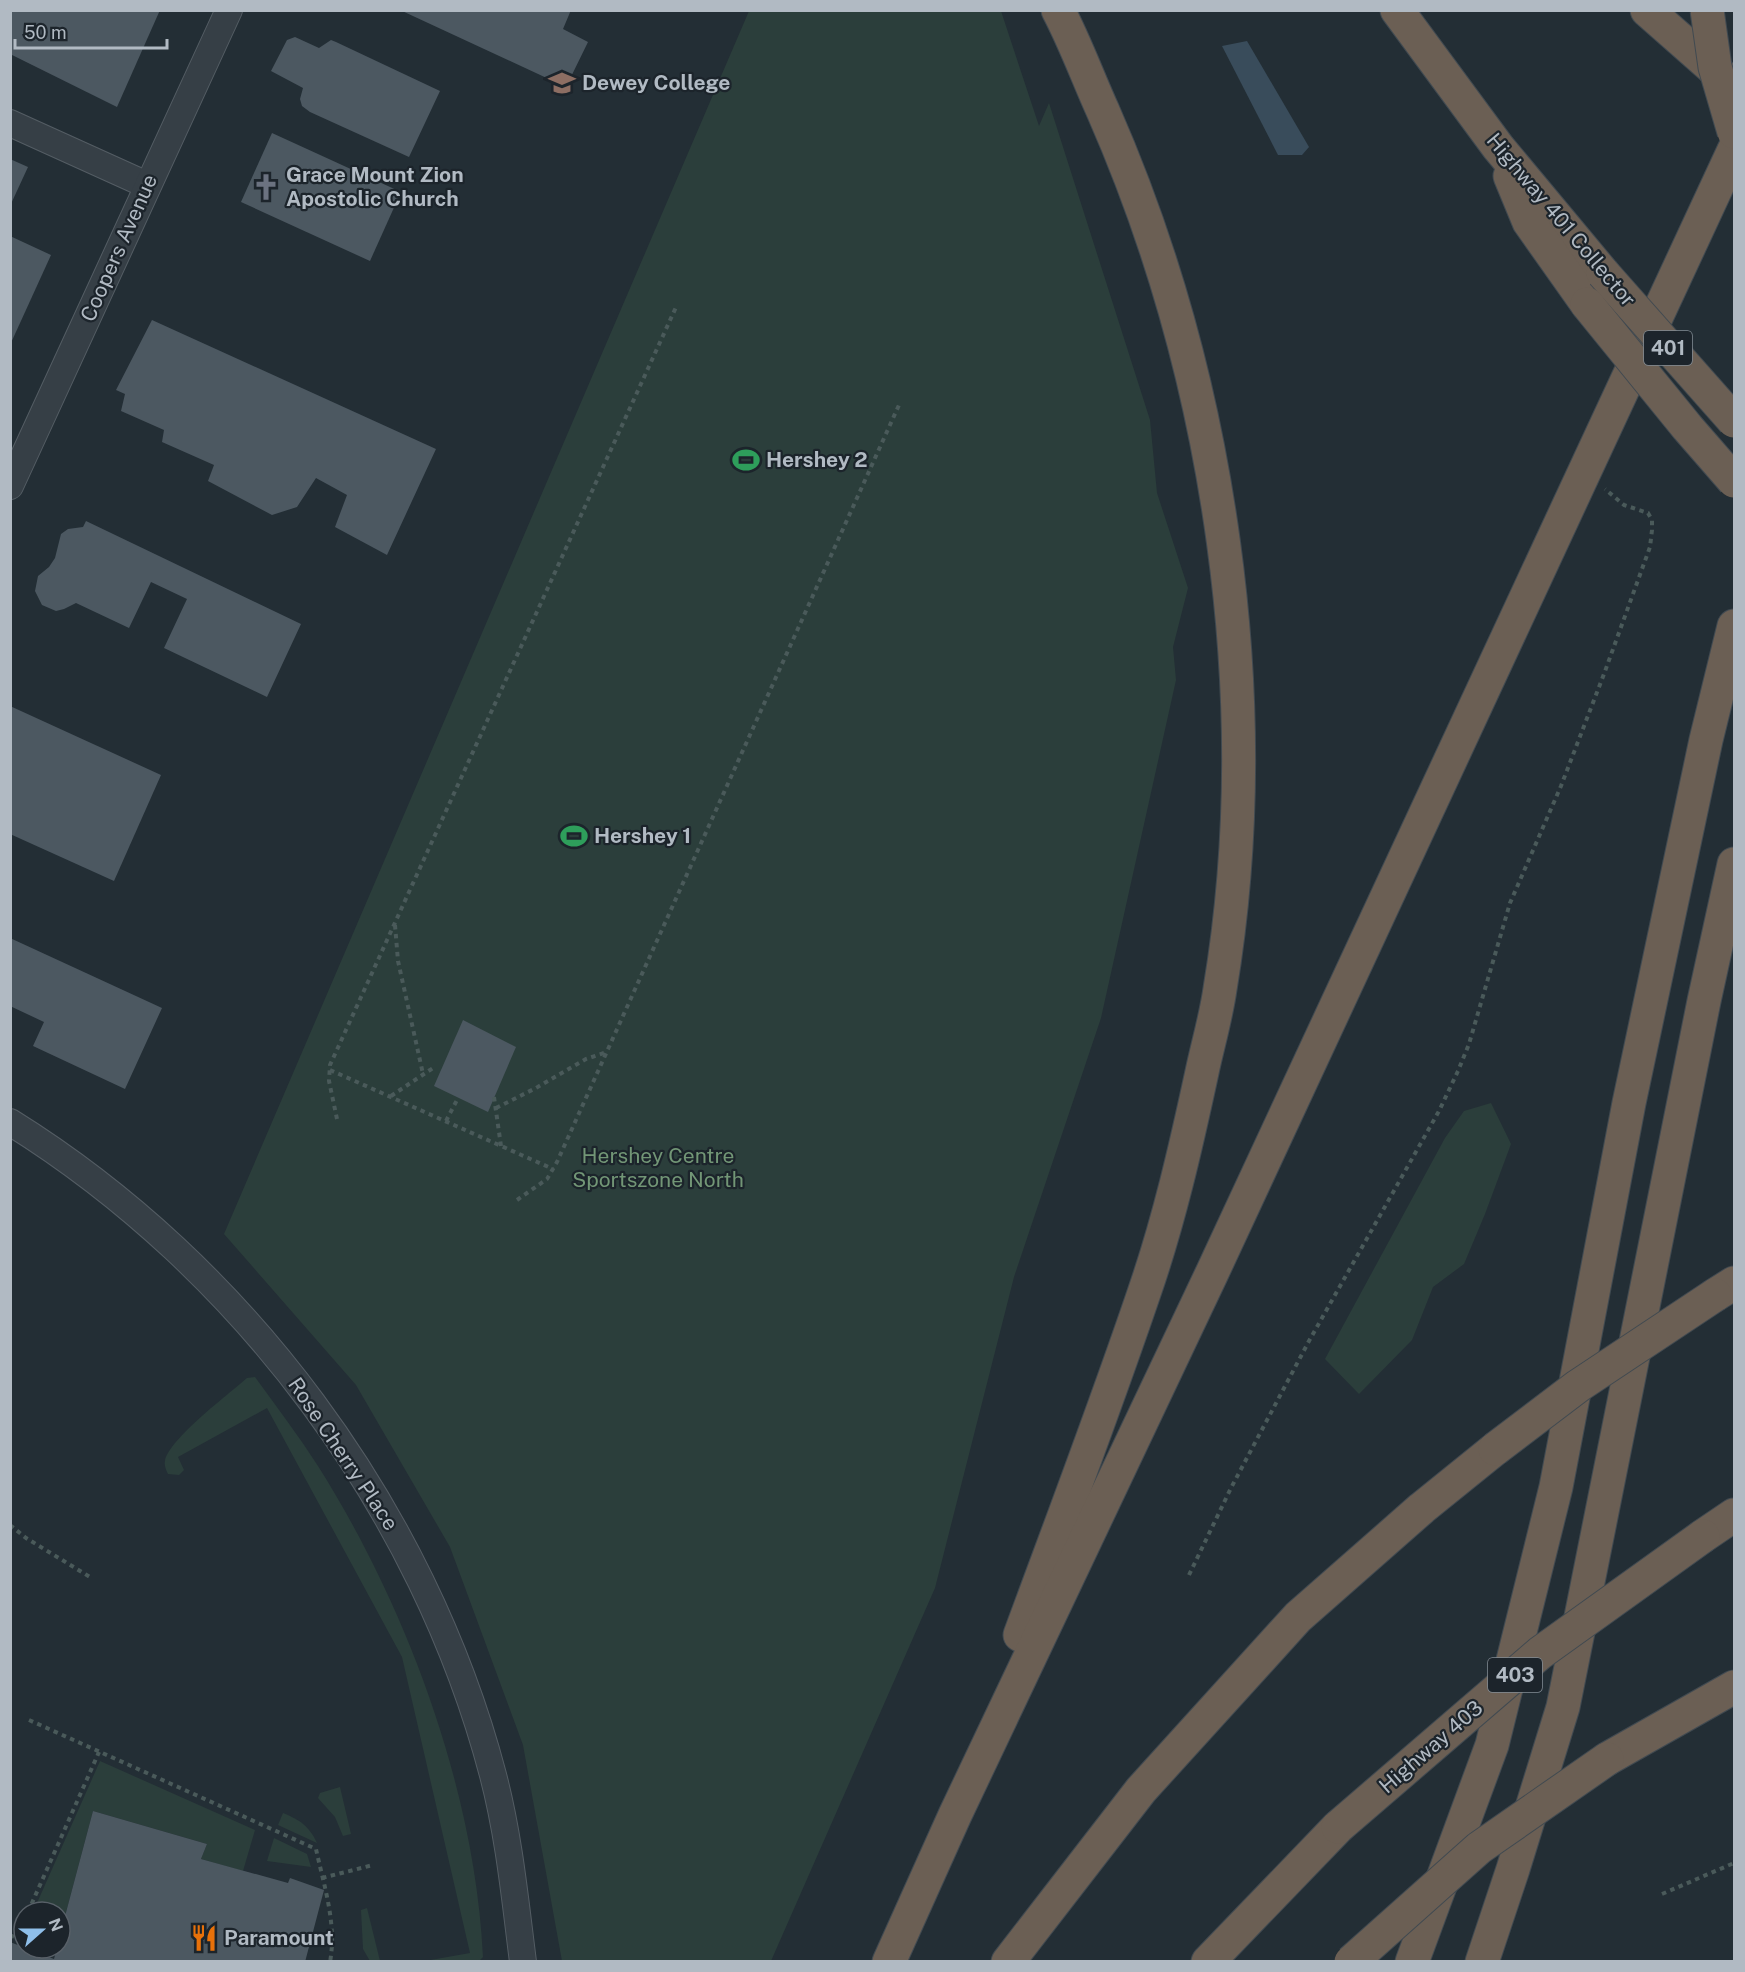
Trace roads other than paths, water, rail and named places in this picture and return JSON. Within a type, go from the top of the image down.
[{"type":"highway","points":[[955,1815],[1145,1290],[1188,1139],[1220,990],[1234,882],[1238,773],[1236,669],[1226,559],[1210,454],[1184,341],[1155,244],[1119,149],[1058,10]]},
{"type":"highway","name":"Highway 401 Collector","points":[[1398,10],[1498,147],[1603,273],[1734,421]]},
{"type":"highway","points":[[1647,10],[1734,87]]},
{"type":"highway","points":[[1707,10],[1715,67],[1734,132]]},
{"type":"highway","points":[[1498,147],[1529,222],[1587,304],[1686,427],[1734,481]]},
{"type":"highway","points":[[889,1962],[955,1815],[1212,1273],[1734,150]]},
{"type":"highway","points":[[1412,1962],[1492,1745],[1556,1487],[1629,1103],[1706,740],[1734,626]]},
{"type":"highway","points":[[1482,1962],[1563,1707],[1704,1001],[1734,864]]},
{"type":"highway","points":[[1008,1962],[1141,1790],[1298,1617],[1422,1508],[1495,1449],[1578,1386],[1725,1289]]},
{"type":"highway","name":"Highway 403","points":[[1208,1962],[1338,1827],[1540,1653],[1734,1515]]},
{"type":"highway","points":[[1351,1962],[1479,1848],[1607,1758],[1734,1688]]},
{"type":"street","name":"Coopers Avenue","points":[[10,486],[229,10]]},
{"type":"street","points":[[10,123],[147,184]]},
{"type":"street","name":"Rose Cherry Place","points":[[10,1122],[63,1156],[132,1209],[189,1261],[228,1301],[307,1396],[363,1476],[397,1533],[434,1610],[455,1656],[472,1705],[493,1775],[508,1841],[524,1962]]},
{"type":"water","points":[[1247,41],[1309,147],[1302,155],[1278,155],[1222,46]]},
{"type":"place","name":"Dewey College","points":[[562,83]]},
{"type":"place","name":"Grace Mount Zion Apostolic Church","points":[[266,187]]},
{"type":"place","name":"Hershey 2","points":[[746,460]]},
{"type":"place","name":"Hershey 1","points":[[574,836]]},
{"type":"place","name":"Paramount","points":[[204,1938]]},
{"type":"park label","name":"Hershey Centre Sportszone North","points":[[658,1168]]}]
